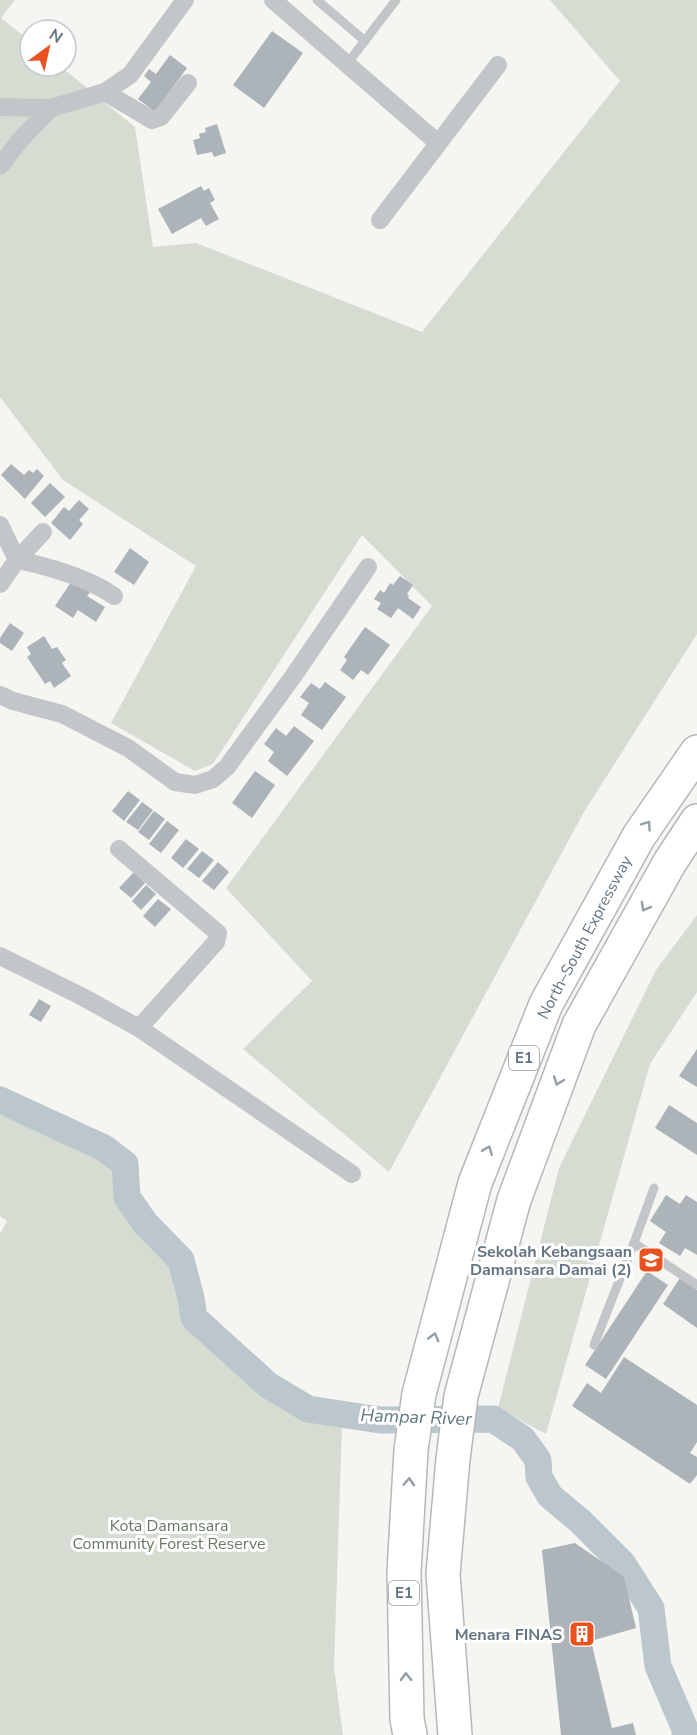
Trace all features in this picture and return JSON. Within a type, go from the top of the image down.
[{"type":"highway","name":"North–South Expressway","points":[[407,1730],[404,1572],[411,1450],[419,1394],[475,1183],[546,1004],[639,836],[697,752]]},
{"type":"highway","name":"E1","points":[[455,1735],[443,1574],[461,1396],[514,1200],[579,1025],[670,862],[697,821]]},
{"type":"street","points":[[0,107],[51,108],[105,92],[130,75],[184,0]]},
{"type":"street","points":[[273,0],[438,143]]},
{"type":"street","points":[[380,220],[498,65]]},
{"type":"street","points":[[105,92],[152,120],[161,117],[189,83]]},
{"type":"street","points":[[0,166],[20,140],[51,108]]},
{"type":"street","points":[[0,525],[17,560]]},
{"type":"street","points":[[0,584],[17,560],[43,532]]},
{"type":"street","points":[[17,560],[44,566],[71,576],[114,596]]},
{"type":"street","points":[[0,695],[13,701],[62,714],[128,748],[174,782],[195,785],[213,779],[227,767],[292,678],[368,567]]},
{"type":"street","points":[[119,849],[218,933],[216,942],[139,1028]]},
{"type":"street","points":[[0,956],[139,1028],[352,1174]]},
{"type":"lane","points":[[317,0],[365,41]]},
{"type":"lane","points":[[347,64],[396,0]]},
{"type":"lane","points":[[594,1345],[654,1188]]},
{"type":"lane","points":[[634,1243],[697,1285]]},
{"type":"green space","points":[[0,0],[15,0],[1,18],[18,31],[18,78],[75,78],[135,127],[153,247],[196,243],[422,332],[620,81],[550,0],[697,0],[697,634],[584,812],[389,1172],[243,1049],[312,981],[226,888],[432,606],[362,535],[213,764],[195,771],[111,723],[196,566],[63,480],[0,397]]},
{"type":"green space","points":[[697,915],[697,992],[650,1064],[546,1434],[498,1408],[559,1168],[656,970]]},
{"type":"green space","name":"Kota Damansara Community Forest Reserve","points":[[0,1115],[91,1152],[117,1171],[120,1199],[137,1230],[172,1265],[188,1323],[264,1392],[304,1418],[342,1425],[334,1667],[343,1735],[0,1735],[0,1234],[7,1221],[0,1216]]},
{"type":"building","points":[[272,31],[303,53],[264,108],[233,85]]},
{"type":"building","points":[[170,55],[187,68],[155,112],[138,99],[151,82],[144,76],[149,69],[156,74]]},
{"type":"building","points":[[217,124],[226,153],[214,157],[212,152],[197,155],[193,140],[200,138],[199,134],[206,132],[205,128]]},
{"type":"building","points":[[201,186],[204,191],[209,188],[215,200],[210,203],[219,219],[206,226],[201,218],[172,234],[158,209]]},
{"type":"building","points":[[11,464],[24,475],[29,470],[33,473],[37,469],[44,476],[25,499],[1,475]]},
{"type":"building","points":[[50,483],[65,497],[45,517],[31,503]]},
{"type":"building","points":[[79,500],[89,509],[79,520],[83,524],[70,540],[51,523],[64,507],[69,511]]},
{"type":"building","points":[[130,548],[149,562],[134,585],[114,572]]},
{"type":"building","points":[[400,576],[413,585],[407,594],[408,598],[421,607],[413,619],[398,608],[391,618],[377,609],[381,603],[374,599],[380,590],[384,593],[390,583],[393,585]]},
{"type":"building","points":[[71,582],[91,591],[87,596],[105,607],[96,622],[78,610],[73,618],[55,606]]},
{"type":"building","points":[[10,623],[24,633],[12,651],[0,643],[0,638]]},
{"type":"building","points":[[365,627],[390,645],[368,675],[361,670],[353,680],[340,670],[347,660],[344,657]]},
{"type":"building","points":[[44,636],[52,649],[57,647],[66,660],[62,663],[71,676],[54,688],[50,681],[45,684],[27,657],[31,654],[27,647]]},
{"type":"building","points":[[325,682],[346,697],[322,730],[301,715],[309,703],[300,697],[311,683],[320,689]]},
{"type":"building","points":[[294,726],[314,741],[287,776],[268,761],[274,752],[264,744],[276,728],[286,736]]},
{"type":"building","points":[[255,771],[275,785],[252,818],[232,803]]},
{"type":"building","points":[[128,791],[140,800],[124,821],[112,811]]},
{"type":"building","points":[[142,802],[153,810],[138,830],[126,822]]},
{"type":"building","points":[[154,811],[165,819],[149,840],[138,832]]},
{"type":"building","points":[[167,821],[179,830],[161,853],[149,844]]},
{"type":"building","points":[[186,839],[199,849],[183,868],[171,858]]},
{"type":"building","points":[[202,851],[214,860],[199,878],[187,869]]},
{"type":"building","points":[[218,862],[229,872],[214,890],[202,881]]},
{"type":"building","points":[[134,872],[145,883],[131,898],[119,888]]},
{"type":"building","points":[[146,885],[156,894],[141,910],[132,901]]},
{"type":"building","points":[[158,899],[171,909],[155,927],[143,916]]},
{"type":"building","points":[[39,999],[51,1006],[41,1022],[29,1015]]},
{"type":"building","points":[[697,1049],[697,1087],[679,1076]]},
{"type":"building","points":[[669,1105],[697,1123],[697,1155],[655,1128]]},
{"type":"building","points":[[666,1195],[680,1204],[686,1195],[697,1202],[697,1255],[685,1248],[680,1256],[659,1243],[666,1232],[650,1221]]},
{"type":"building","points":[[647,1271],[668,1285],[606,1379],[585,1365]]},
{"type":"building","points":[[680,1278],[697,1290],[697,1328],[663,1304]]},
{"type":"building","points":[[624,1357],[697,1405],[697,1442],[690,1453],[697,1457],[697,1475],[690,1484],[572,1406],[587,1383],[601,1393]]},
{"type":"building","name":"Menara FINAS","points":[[575,1543],[624,1577],[636,1628],[591,1641],[612,1728],[633,1723],[636,1735],[561,1735],[542,1550]]},
{"type":"waterway","name":"Hampar River","points":[[0,1100],[104,1148],[125,1164],[127,1197],[145,1223],[181,1260],[194,1318],[268,1385],[308,1409],[380,1420],[493,1419],[523,1439],[538,1460],[539,1477],[550,1496],[580,1521],[622,1563],[651,1608],[658,1666],[685,1729],[685,1735]]},
{"type":"place","name":"Sekolah Kebangsaan Damansara Damai (2)","points":[[651,1260]]},
{"type":"place","name":"Menara FINAS","points":[[582,1634]]}]
